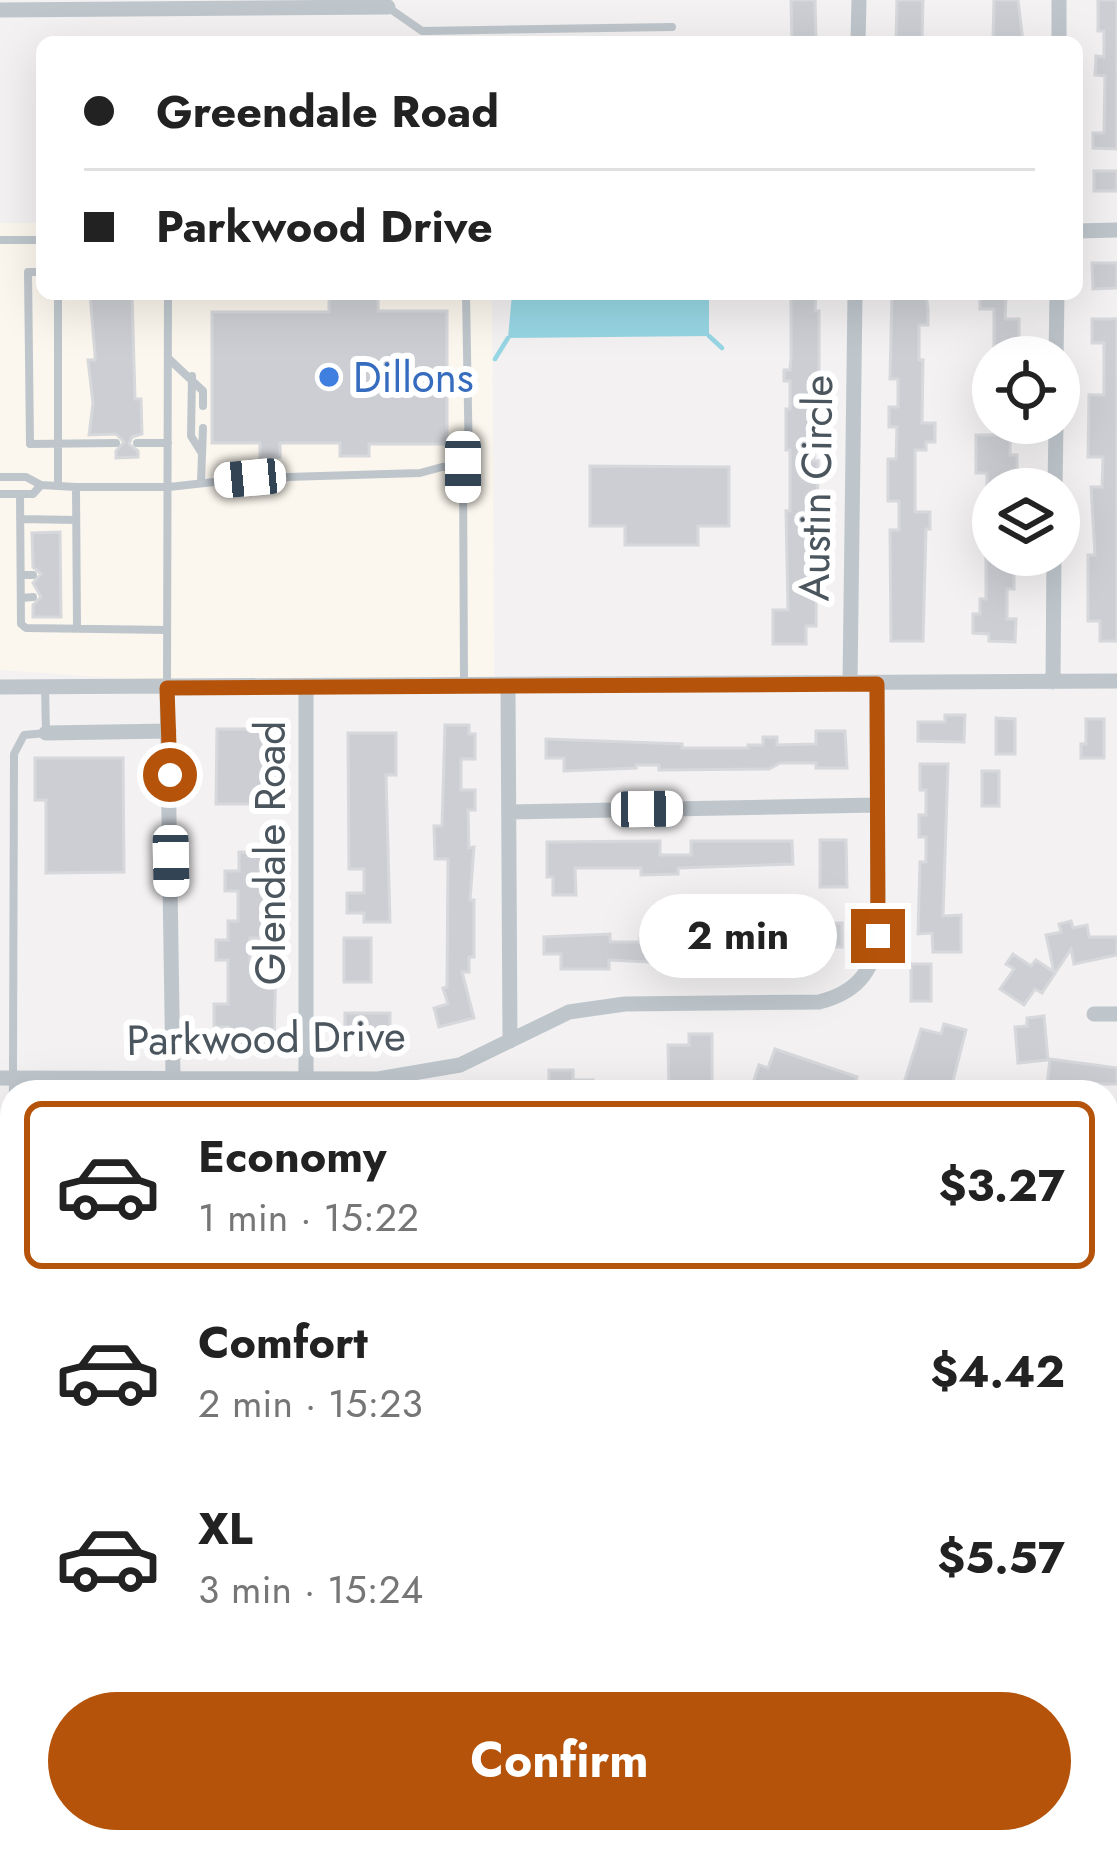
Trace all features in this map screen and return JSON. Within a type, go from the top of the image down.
[{"type":"street","points":[[858,36],[859,0]]},
{"type":"street","points":[[1059,0],[1059,36]]},
{"type":"street","points":[[0,10],[388,7]]},
{"type":"street","points":[[1083,231],[1117,230]]},
{"type":"street","name":"Austin Circle","points":[[850,684],[855,300]]},
{"type":"street","points":[[1056,336],[1057,300]]},
{"type":"street","points":[[1053,682],[1054,576]]},
{"type":"street","points":[[0,687],[1117,681]]},
{"type":"street","name":"Parkwood Drive","points":[[366,1080],[460,1065],[569,1012],[625,1004],[819,1002],[854,988],[876,953],[877,684]]},
{"type":"street","name":"Glendale Road","points":[[306,686],[306,1080]]},
{"type":"street","points":[[508,686],[510,1041]]},
{"type":"street","points":[[167,688],[173,1080]]},
{"type":"street","points":[[46,733],[169,731]]},
{"type":"street","points":[[509,812],[877,805]]},
{"type":"street","points":[[1094,1014],[1117,1013]]},
{"type":"lane","points":[[388,7],[422,31],[673,27]]},
{"type":"lane","points":[[0,240],[36,240]]},
{"type":"lane","points":[[36,272],[28,272],[30,444],[116,443]]},
{"type":"lane","points":[[58,300],[58,486]]},
{"type":"lane","points":[[167,688],[168,300]]},
{"type":"lane","points":[[0,477],[26,477],[41,485],[169,487],[469,467],[466,300]]},
{"type":"lane","points":[[168,358],[203,391],[203,406]]},
{"type":"lane","points":[[191,376],[190,436],[201,452]]},
{"type":"lane","points":[[201,482],[203,428]]},
{"type":"lane","points":[[137,443],[168,442]]},
{"type":"lane","points":[[463,467],[464,687]]},
{"type":"lane","points":[[0,494],[32,494],[41,485]]},
{"type":"lane","points":[[76,487],[77,628]]},
{"type":"lane","points":[[20,494],[21,624],[26,628],[167,630]]},
{"type":"lane","points":[[20,519],[76,520]]},
{"type":"lane","points":[[21,551],[32,551]]},
{"type":"lane","points":[[61,551],[76,551]]},
{"type":"lane","points":[[21,575],[33,575]]},
{"type":"lane","points":[[61,575],[76,575]]},
{"type":"lane","points":[[21,598],[33,597]]},
{"type":"lane","points":[[61,598],[76,598]]},
{"type":"lane","points":[[5,1078],[14,754],[24,735],[46,733],[45,687]]},
{"type":"shaded area","points":[[0,223],[36,223],[36,300],[492,300],[494,679],[128,679],[0,670]]},
{"type":"water","points":[[511,300],[709,300],[709,336],[508,338]]},
{"type":"building","points":[[791,0],[815,0],[816,36],[792,36]]},
{"type":"building","points":[[897,0],[923,0],[922,36],[896,36]]},
{"type":"building","points":[[994,0],[1018,0],[1022,36],[993,36]]},
{"type":"building","points":[[1098,0],[1117,0],[1117,149],[1093,148],[1093,133],[1104,133],[1105,76],[1095,75],[1096,56],[1104,57]]},
{"type":"building","points":[[1094,171],[1117,171],[1117,191],[1094,191]]},
{"type":"building","points":[[1092,263],[1117,263],[1117,288],[1093,289]]},
{"type":"building","points":[[90,300],[132,300],[135,399],[141,399],[142,434],[132,437],[129,444],[138,457],[116,458],[124,442],[116,434],[89,435],[93,403],[88,360],[95,360]]},
{"type":"building","name":"Dillons","points":[[329,300],[378,300],[378,311],[447,311],[447,444],[369,444],[369,456],[340,456],[340,443],[280,443],[280,457],[260,457],[260,443],[212,443],[212,312],[329,312]]},
{"type":"building","points":[[791,300],[816,300],[816,626],[806,626],[806,644],[773,644],[773,610],[788,610],[786,409],[790,409],[790,381],[784,381],[784,370],[790,370]]},
{"type":"building","points":[[892,300],[927,300],[928,325],[919,325],[922,423],[935,423],[935,442],[926,442],[926,450],[915,450],[915,512],[930,512],[923,641],[891,641],[890,530],[899,530],[899,501],[888,501],[888,459],[896,459],[897,427],[889,427],[889,407],[898,407],[898,379],[890,379]]},
{"type":"building","points":[[980,300],[1006,300],[1005,319],[1019,319],[1019,336],[994,336],[994,309],[980,309]]},
{"type":"building","points":[[1092,319],[1117,319],[1117,641],[1100,641],[1100,621],[1088,621],[1088,555],[1095,555],[1091,487],[1102,487],[1103,457],[1088,457],[1089,395],[1104,395],[1104,343],[1092,343]]},
{"type":"building","points":[[976,444],[1010,444],[1010,455],[1017,455],[1017,468],[976,468]]},
{"type":"building","points":[[590,466],[729,467],[729,526],[698,526],[698,545],[625,545],[625,526],[590,526]]},
{"type":"building","points":[[60,532],[61,617],[33,617],[33,605],[41,597],[33,583],[41,574],[33,567],[32,533]]},
{"type":"building","points":[[986,576],[1014,576],[1014,589],[1007,589],[1007,619],[1016,619],[1015,642],[989,641],[989,634],[973,633],[973,614],[980,614],[980,599],[986,599]]},
{"type":"building","points":[[945,715],[965,715],[964,742],[918,741],[918,722],[945,722]]},
{"type":"building","points":[[996,718],[1015,719],[1015,754],[996,754]]},
{"type":"building","points":[[1086,719],[1104,719],[1104,758],[1081,758]]},
{"type":"building","points":[[445,725],[469,725],[469,734],[475,734],[475,759],[461,759],[461,790],[475,790],[475,810],[468,810],[469,848],[474,847],[470,900],[474,900],[474,957],[469,957],[469,972],[462,972],[474,1018],[439,1027],[434,1008],[448,1004],[443,988],[447,987],[448,859],[435,859],[434,826],[442,826]]},
{"type":"building","points":[[217,729],[264,729],[264,776],[275,776],[275,804],[216,804]]},
{"type":"building","points":[[816,731],[845,731],[847,768],[780,763],[769,769],[659,770],[659,765],[636,765],[564,771],[564,758],[546,758],[546,739],[748,748],[763,745],[763,737],[777,737],[777,745],[816,744]]},
{"type":"building","points":[[348,733],[396,733],[396,775],[386,775],[390,922],[364,922],[364,913],[347,913],[347,893],[364,893],[364,869],[349,869]]},
{"type":"building","points":[[35,758],[123,758],[124,872],[46,873],[46,800],[35,800]]},
{"type":"building","points":[[920,764],[948,764],[943,916],[961,915],[961,952],[933,952],[932,933],[918,934],[920,862],[926,862],[926,837],[919,837],[919,815],[926,815]]},
{"type":"building","points":[[982,771],[999,771],[999,806],[982,806]]},
{"type":"building","points":[[820,840],[846,840],[847,887],[820,887]]},
{"type":"building","points":[[660,841],[660,855],[691,855],[691,841],[792,841],[793,864],[678,868],[678,874],[641,875],[641,868],[575,868],[576,895],[553,895],[553,877],[547,877],[547,842]]},
{"type":"building","points":[[239,852],[275,853],[275,869],[260,869],[260,892],[275,893],[276,938],[250,938],[250,961],[276,961],[274,1045],[228,1045],[228,1027],[214,1027],[214,1004],[228,1004],[228,960],[216,960],[216,940],[228,940],[228,921],[238,921],[238,891],[225,891],[225,871],[239,871]]},
{"type":"building","points":[[1071,921],[1073,928],[1087,925],[1089,937],[1117,937],[1117,955],[1074,964],[1071,949],[1042,993],[1035,989],[1024,1005],[1000,989],[1014,969],[1006,964],[1013,954],[1031,966],[1036,960],[1054,972],[1046,935],[1061,932],[1059,924]]},
{"type":"building","points":[[805,923],[842,923],[842,947],[822,947],[822,959],[795,959],[795,964],[773,965],[773,960],[760,961],[760,957],[730,958],[730,966],[609,960],[609,969],[561,969],[561,954],[544,954],[544,937],[610,934],[610,942],[640,942],[640,937],[657,937],[657,932],[680,932],[680,945],[746,945],[745,939],[805,938]]},
{"type":"building","points":[[344,938],[371,938],[371,982],[344,982]]},
{"type":"building","points":[[911,964],[931,964],[931,1001],[911,1001]]},
{"type":"building","points":[[345,1013],[390,1013],[390,1039],[345,1039]]},
{"type":"building","points":[[1044,1016],[1048,1060],[1018,1063],[1015,1027],[1027,1026],[1027,1018]]},
{"type":"building","points":[[944,1024],[966,1030],[953,1080],[905,1080],[921,1029],[941,1034]]},
{"type":"building","points":[[689,1034],[712,1034],[712,1080],[669,1080],[668,1045],[689,1045]]},
{"type":"building","points":[[775,1049],[857,1077],[754,1080],[759,1065],[768,1068]]},
{"type":"building","points":[[1050,1059],[1117,1068],[1117,1080],[1048,1080]]},
{"type":"building","points":[[549,1070],[573,1070],[573,1080],[549,1080]]},
{"type":"waterway","points":[[709,336],[722,348]]},
{"type":"waterway","points":[[495,359],[508,338]]},
{"type":"place","name":"Dillons","points":[[329,377]]},
{"type":"route","points":[[170,775],[167,688],[877,684],[878,936]]}]
